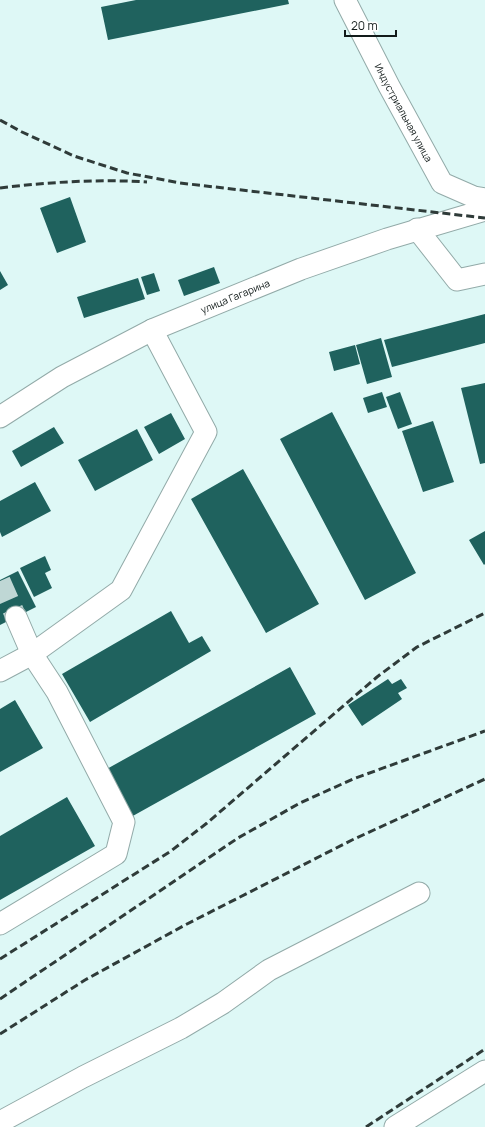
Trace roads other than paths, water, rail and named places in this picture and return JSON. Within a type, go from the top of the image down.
[{"type":"street","name":"Индустриальная улица","points":[[345,0],[389,86],[442,183],[468,194],[485,199]]},
{"type":"street","name":"улица Гагарина","points":[[0,417],[62,377],[152,330],[301,269],[417,229],[485,210]]},
{"type":"street","points":[[417,229],[458,280],[485,274]]},
{"type":"street","points":[[0,671],[32,654],[121,590],[206,432],[152,330]]},
{"type":"street","points":[[0,924],[116,854],[124,822],[57,692],[32,654],[16,617]]},
{"type":"street","points":[[0,1122],[83,1077],[181,1028],[224,1003],[269,970],[419,893]]},
{"type":"street","points":[[395,1127],[485,1071]]},
{"type":"tunnel","points":[[0,581],[16,617]]},
{"type":"railway","points":[[0,120],[74,156],[127,173],[180,183],[485,218]]},
{"type":"railway","points":[[0,188],[74,182],[147,182]]},
{"type":"railway","points":[[0,959],[171,851],[207,823],[377,677],[417,647],[485,613]]},
{"type":"railway","points":[[0,999],[238,838],[300,803],[353,779],[485,731]]},
{"type":"railway","points":[[0,1034],[85,980],[185,925],[352,840],[485,779]]},
{"type":"railway","points":[[366,1127],[485,1049]]}]
